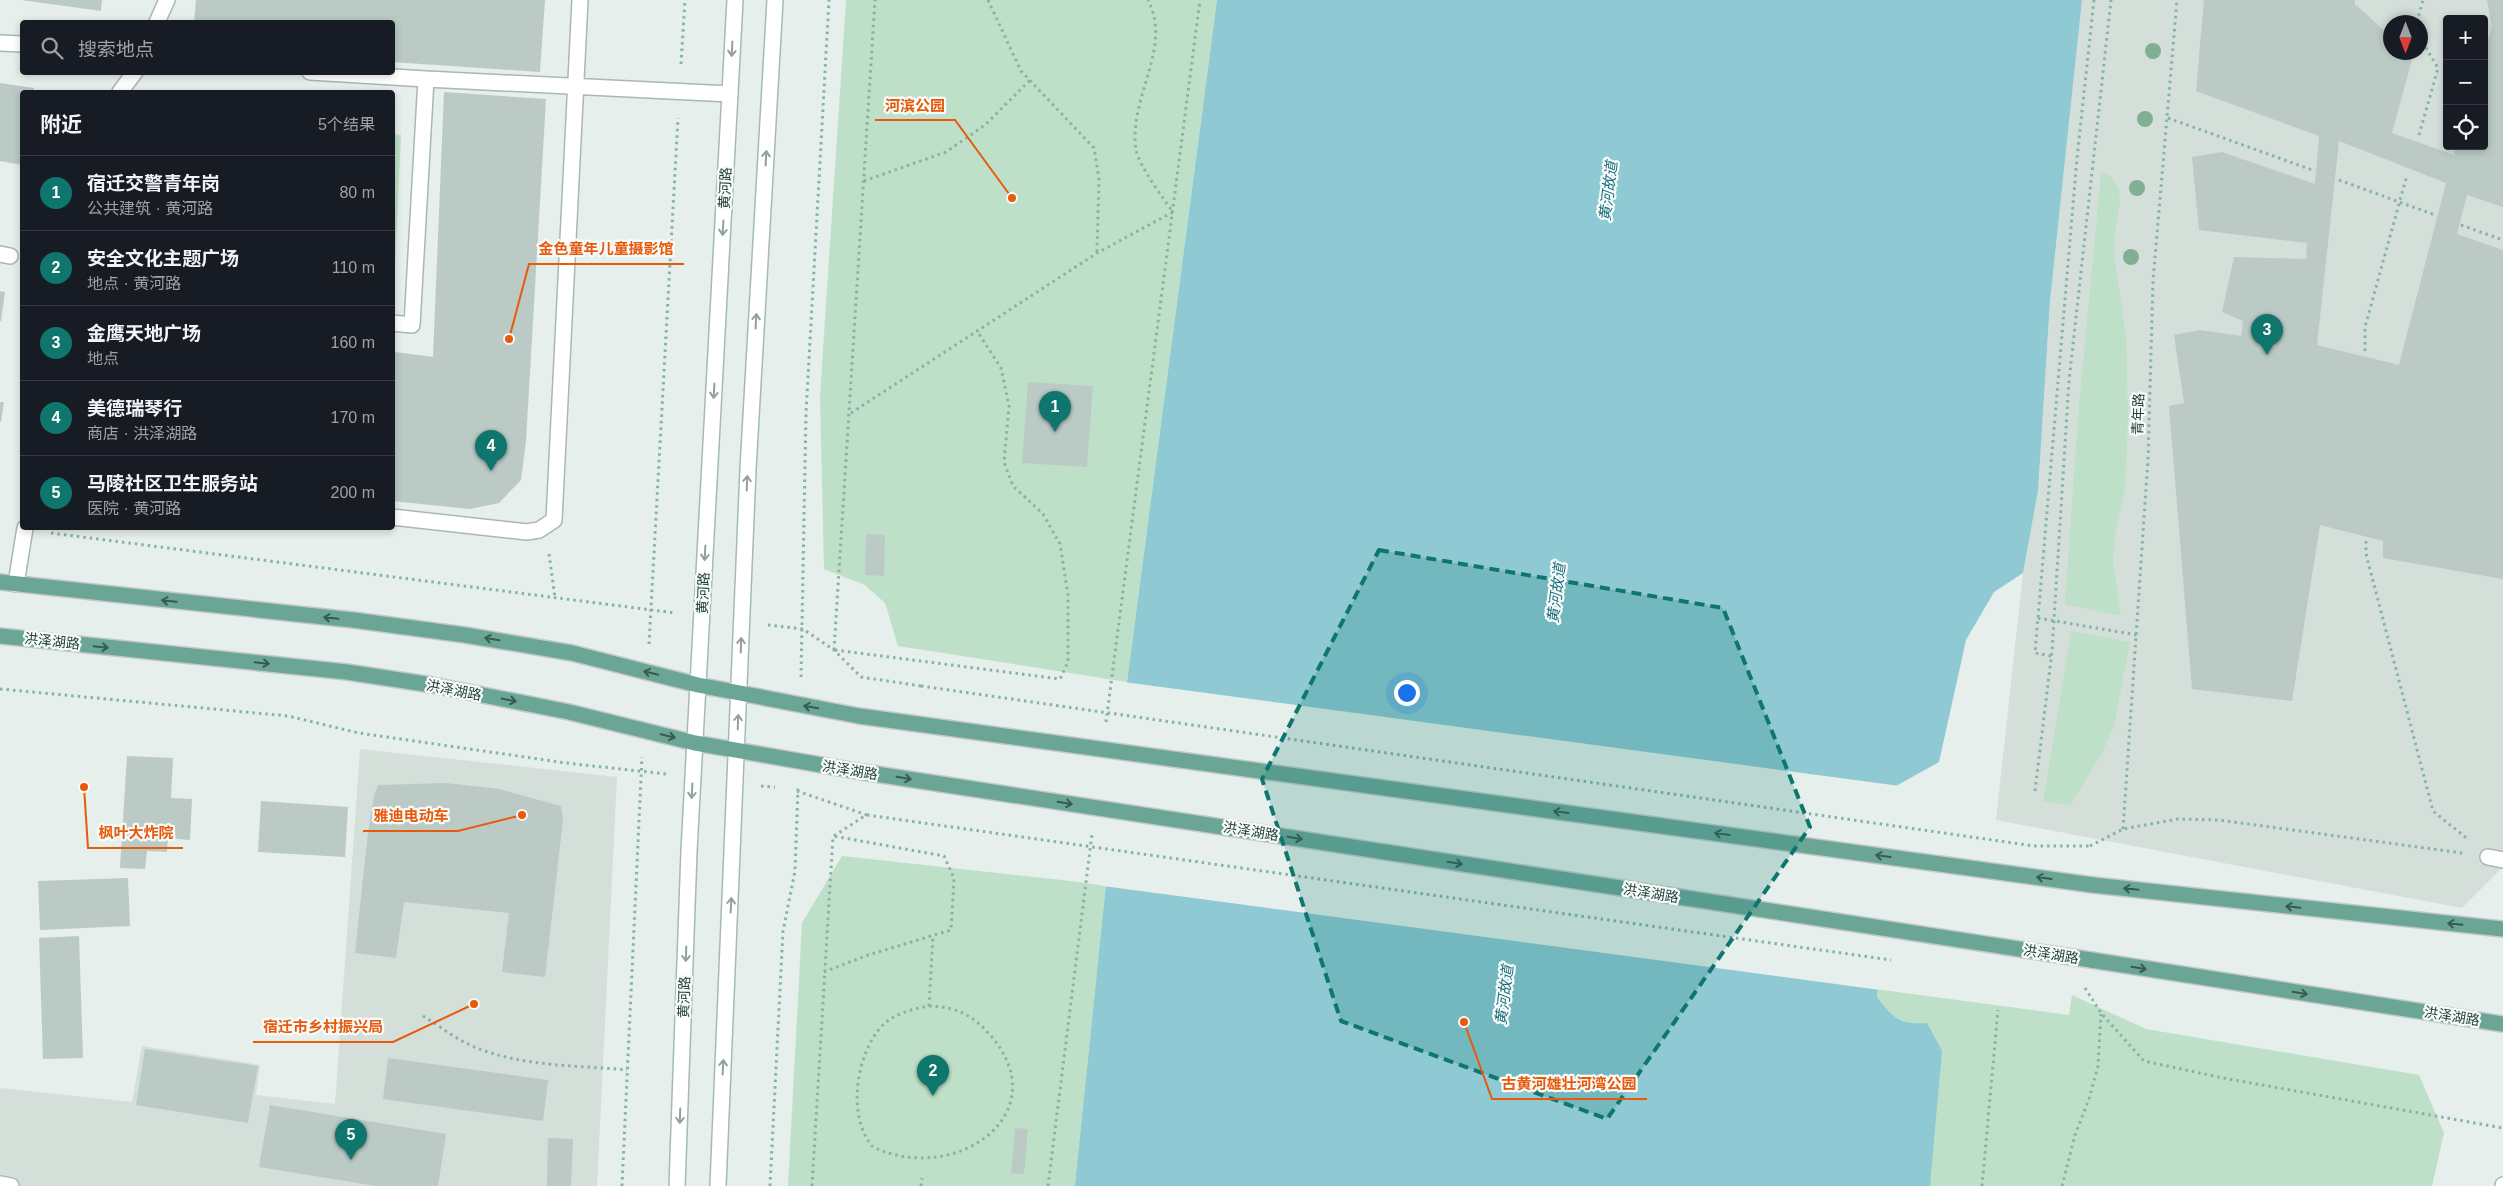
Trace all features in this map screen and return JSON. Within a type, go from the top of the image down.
[{"type":"main road","points":[[158,20],[167,0]]},
{"type":"main road","points":[[395,516],[527,532],[539,530],[554,520],[580,0]]},
{"type":"main road","name":"黄河路","points":[[677,1186],[693,777],[735,0]]},
{"type":"main road","points":[[718,1186],[748,460],[774,0]]},
{"type":"main road","points":[[0,43],[20,44]]},
{"type":"main road","points":[[122,90],[133,75]]},
{"type":"main road","points":[[360,75],[730,94]]},
{"type":"main road","points":[[395,323],[412,325],[426,79]]},
{"type":"main road","points":[[16,584],[24,530]]},
{"type":"main road","points":[[0,582],[353,620],[465,635],[572,653],[738,694],[859,716],[2093,885],[2503,929]]},
{"type":"main road","name":"洪泽湖路","points":[[0,636],[347,672],[432,685],[569,712],[695,743],[798,762],[2503,1024]]},
{"type":"main road","points":[[0,1184],[10,1186]]},
{"type":"path","points":[[647,672],[685,0]]},
{"type":"path","points":[[801,705],[806,413],[829,0]]},
{"type":"path","points":[[834,650],[876,0]]},
{"type":"path","points":[[988,0],[1006,44],[1021,71],[1094,148],[1099,179],[1097,253]]},
{"type":"path","points":[[1148,0],[1154,13],[1156,42],[1136,111],[1136,151],[1154,186],[1173,212]]},
{"type":"path","points":[[1105,730],[1200,0]]},
{"type":"path","points":[[2051,656],[2035,653],[2077,158],[2094,0]]},
{"type":"path","points":[[2035,791],[2054,620],[2069,381],[2111,0]]},
{"type":"path","name":"青年路","points":[[2123,829],[2148,459],[2153,281],[2177,0]]},
{"type":"path","points":[[2419,15],[2423,0]]},
{"type":"path","points":[[2419,135],[2438,68],[2428,51]]},
{"type":"path","points":[[864,181],[946,152],[985,124],[1030,80]]},
{"type":"path","points":[[2168,118],[2315,171]]},
{"type":"path","points":[[2365,351],[2365,327],[2407,175]]},
{"type":"path","points":[[2339,180],[2435,215]]},
{"type":"path","points":[[850,414],[1097,253],[1173,212]]},
{"type":"path","points":[[2461,225],[2503,240]]},
{"type":"path","points":[[834,650],[1060,679],[1068,662],[1068,595],[1060,544],[1042,514],[1013,486],[1004,462],[1009,406],[1001,368],[977,331]]},
{"type":"path","points":[[546,526],[554,598]]},
{"type":"path","points":[[39,530],[701,617]]},
{"type":"path","points":[[2366,542],[2366,554],[2433,811],[2496,858]]},
{"type":"path","points":[[2038,618],[2137,635]]},
{"type":"path","points":[[742,622],[803,629],[834,650],[861,677],[2000,842],[2034,846],[2090,846],[2123,829],[2178,819],[2219,820],[2496,858]]},
{"type":"path","points":[[0,689],[288,716],[359,733],[566,763],[693,777]]},
{"type":"path","points":[[622,1186],[643,730]]},
{"type":"path","points":[[770,1186],[783,931],[795,871],[798,762]]},
{"type":"path","points":[[736,782],[784,788]]},
{"type":"path","points":[[796,790],[867,815],[1898,961]]},
{"type":"path","points":[[833,836],[867,815]]},
{"type":"path","points":[[1048,1186],[1093,829]]},
{"type":"path","points":[[824,972],[868,955],[951,930],[954,878],[944,856],[833,836]]},
{"type":"path","points":[[812,1186],[833,836]]},
{"type":"path","points":[[929,1006],[933,935]]},
{"type":"path","points":[[2075,986],[2085,987],[2100,1013],[2144,1061],[2223,1078],[2503,1128]]},
{"type":"path","points":[[883,1157],[870,1143],[862,1123],[856,1088],[860,1070],[875,1034],[885,1023],[914,1009],[929,1006],[962,1011],[979,1022],[995,1040],[1010,1072],[1012,1092],[1008,1122]]},
{"type":"path","points":[[1982,1186],[1998,1010]]},
{"type":"path","points":[[2062,1186],[2075,1135],[2089,1100],[2098,1066],[2100,1013]]},
{"type":"path","points":[[423,1016],[468,1044],[496,1054],[537,1062],[627,1070]]},
{"type":"path","points":[[914,1175],[929,1178]]},
{"type":"path","points":[[921,1186],[922,1178]]},
{"type":"highlighted area","points":[[1379,550],[1723,608],[1810,827],[1607,1119],[1341,1021],[1262,779]]},
{"type":"shaded area","points":[[2082,0],[2503,0],[2503,867],[2462,908],[1996,820],[2023,573],[2038,491],[2050,301]]},
{"type":"shaded area","points":[[360,749],[617,777],[597,1186],[0,1186],[0,1088],[132,1102],[142,1046],[260,1065],[256,1095],[335,1104]]},
{"type":"green space","points":[[846,0],[1217,0],[1127,682],[898,646],[885,603],[865,585],[824,569],[820,396]]},
{"type":"green space","points":[[395,134],[401,135],[395,267]]},
{"type":"green space","points":[[2101,173],[2110,175],[2119,189],[2120,202],[2115,233],[2115,261],[2126,335],[2128,417],[2125,489],[2115,535],[2113,562],[2121,616],[2065,604],[2078,416]]},
{"type":"green space","points":[[2071,631],[2130,642],[2114,726],[2101,755],[2070,805],[2043,801]]},
{"type":"green space","points":[[842,856],[1062,880],[2069,1015],[2072,995],[2146,1029],[2419,1075],[2444,1133],[2432,1186],[788,1186],[802,923]]},
{"type":"water","name":"黄河故道","points":[[1217,0],[2082,0],[2050,301],[2038,491],[2023,573],[1994,592],[1966,640],[1939,762],[1896,786],[1877,997],[1892,1015],[1898,1019],[1910,1023],[1927,1023],[1942,1051],[1930,1186],[1075,1186],[1127,682]]},
{"type":"pier","points":[[1124,682],[1900,786],[1880,990],[1103,886]]},
{"type":"building","points":[[21,0],[102,0],[101,11]]},
{"type":"building","points":[[196,0],[545,0],[540,72],[395,62],[395,20],[194,20]]},
{"type":"building","points":[[2204,0],[2355,0],[2355,4],[2383,30],[2383,60],[2412,60],[2392,133],[2454,155],[2455,150],[2488,150],[2488,40],[2492,27],[2487,0],[2503,0],[2503,207],[2467,195],[2457,234],[2503,250],[2503,579],[2383,558],[2383,541],[2320,525],[2292,701],[2192,689],[2169,406],[2184,403],[2174,335],[2200,330],[2241,336],[2243,321],[2222,312],[2234,257],[2306,259],[2307,243],[2199,230],[2192,157],[2222,152],[2315,184],[2319,136],[2196,91]],"holes":[[[2339,141],[2446,183],[2399,365],[2317,345]]]},
{"type":"building","points":[[0,83],[34,88],[34,90],[20,90],[20,165],[0,161]]},
{"type":"building","points":[[444,92],[546,99],[526,441],[521,480],[499,503],[470,509],[395,501],[395,352],[433,357]]},
{"type":"building","points":[[0,291],[5,292],[1,321],[0,321]]},
{"type":"building","points":[[1028,382],[1093,386],[1087,467],[1022,463]]},
{"type":"building","points":[[0,402],[4,402],[1,422],[0,422]]},
{"type":"building","points":[[866,534],[885,535],[884,576],[865,575]]},
{"type":"building","points":[[127,756],[173,758],[171,798],[192,799],[190,840],[168,838],[167,852],[147,851],[145,869],[120,868]]},
{"type":"building","points":[[446,783],[499,789],[561,806],[563,820],[545,977],[502,972],[509,913],[404,902],[396,958],[355,953],[368,832],[374,796],[378,785]]},
{"type":"building","points":[[261,801],[348,807],[345,857],[258,852]]},
{"type":"building","points":[[128,878],[130,926],[40,930],[38,881]]},
{"type":"building","points":[[79,936],[83,1058],[43,1059],[39,938]]},
{"type":"building","points":[[145,1049],[258,1066],[248,1123],[136,1105]]},
{"type":"building","points":[[388,1058],[548,1080],[543,1121],[383,1099]]},
{"type":"building","points":[[270,1105],[446,1134],[438,1186],[376,1186],[259,1167]]},
{"type":"building","points":[[1015,1128],[1028,1129],[1024,1174],[1011,1173]]},
{"type":"building","points":[[548,1138],[573,1139],[571,1186],[547,1186]]},
{"type":"place","name":"河滨公园","points":[[1012,198]]},
{"type":"place","name":"金色童年儿童摄影馆","points":[[509,339]]},
{"type":"place","name":"金鹰天地广场","points":[[2267,355]]},
{"type":"place","name":"宿迁交警青年岗","points":[[1055,432]]},
{"type":"place","name":"美德瑞琴行","points":[[491,471]]},
{"type":"place","name":"枫叶大炸院","points":[[84,787]]},
{"type":"place","name":"雅迪电动车","points":[[522,815]]},
{"type":"place","name":"宿迁市乡村振兴局","points":[[474,1004]]},
{"type":"place","name":"古黄河雄壮河湾公园","points":[[1464,1022]]},
{"type":"place","name":"安全文化主题广场","points":[[933,1096]]},
{"type":"place","name":"马陵社区卫生服务站","points":[[351,1160]]}]
